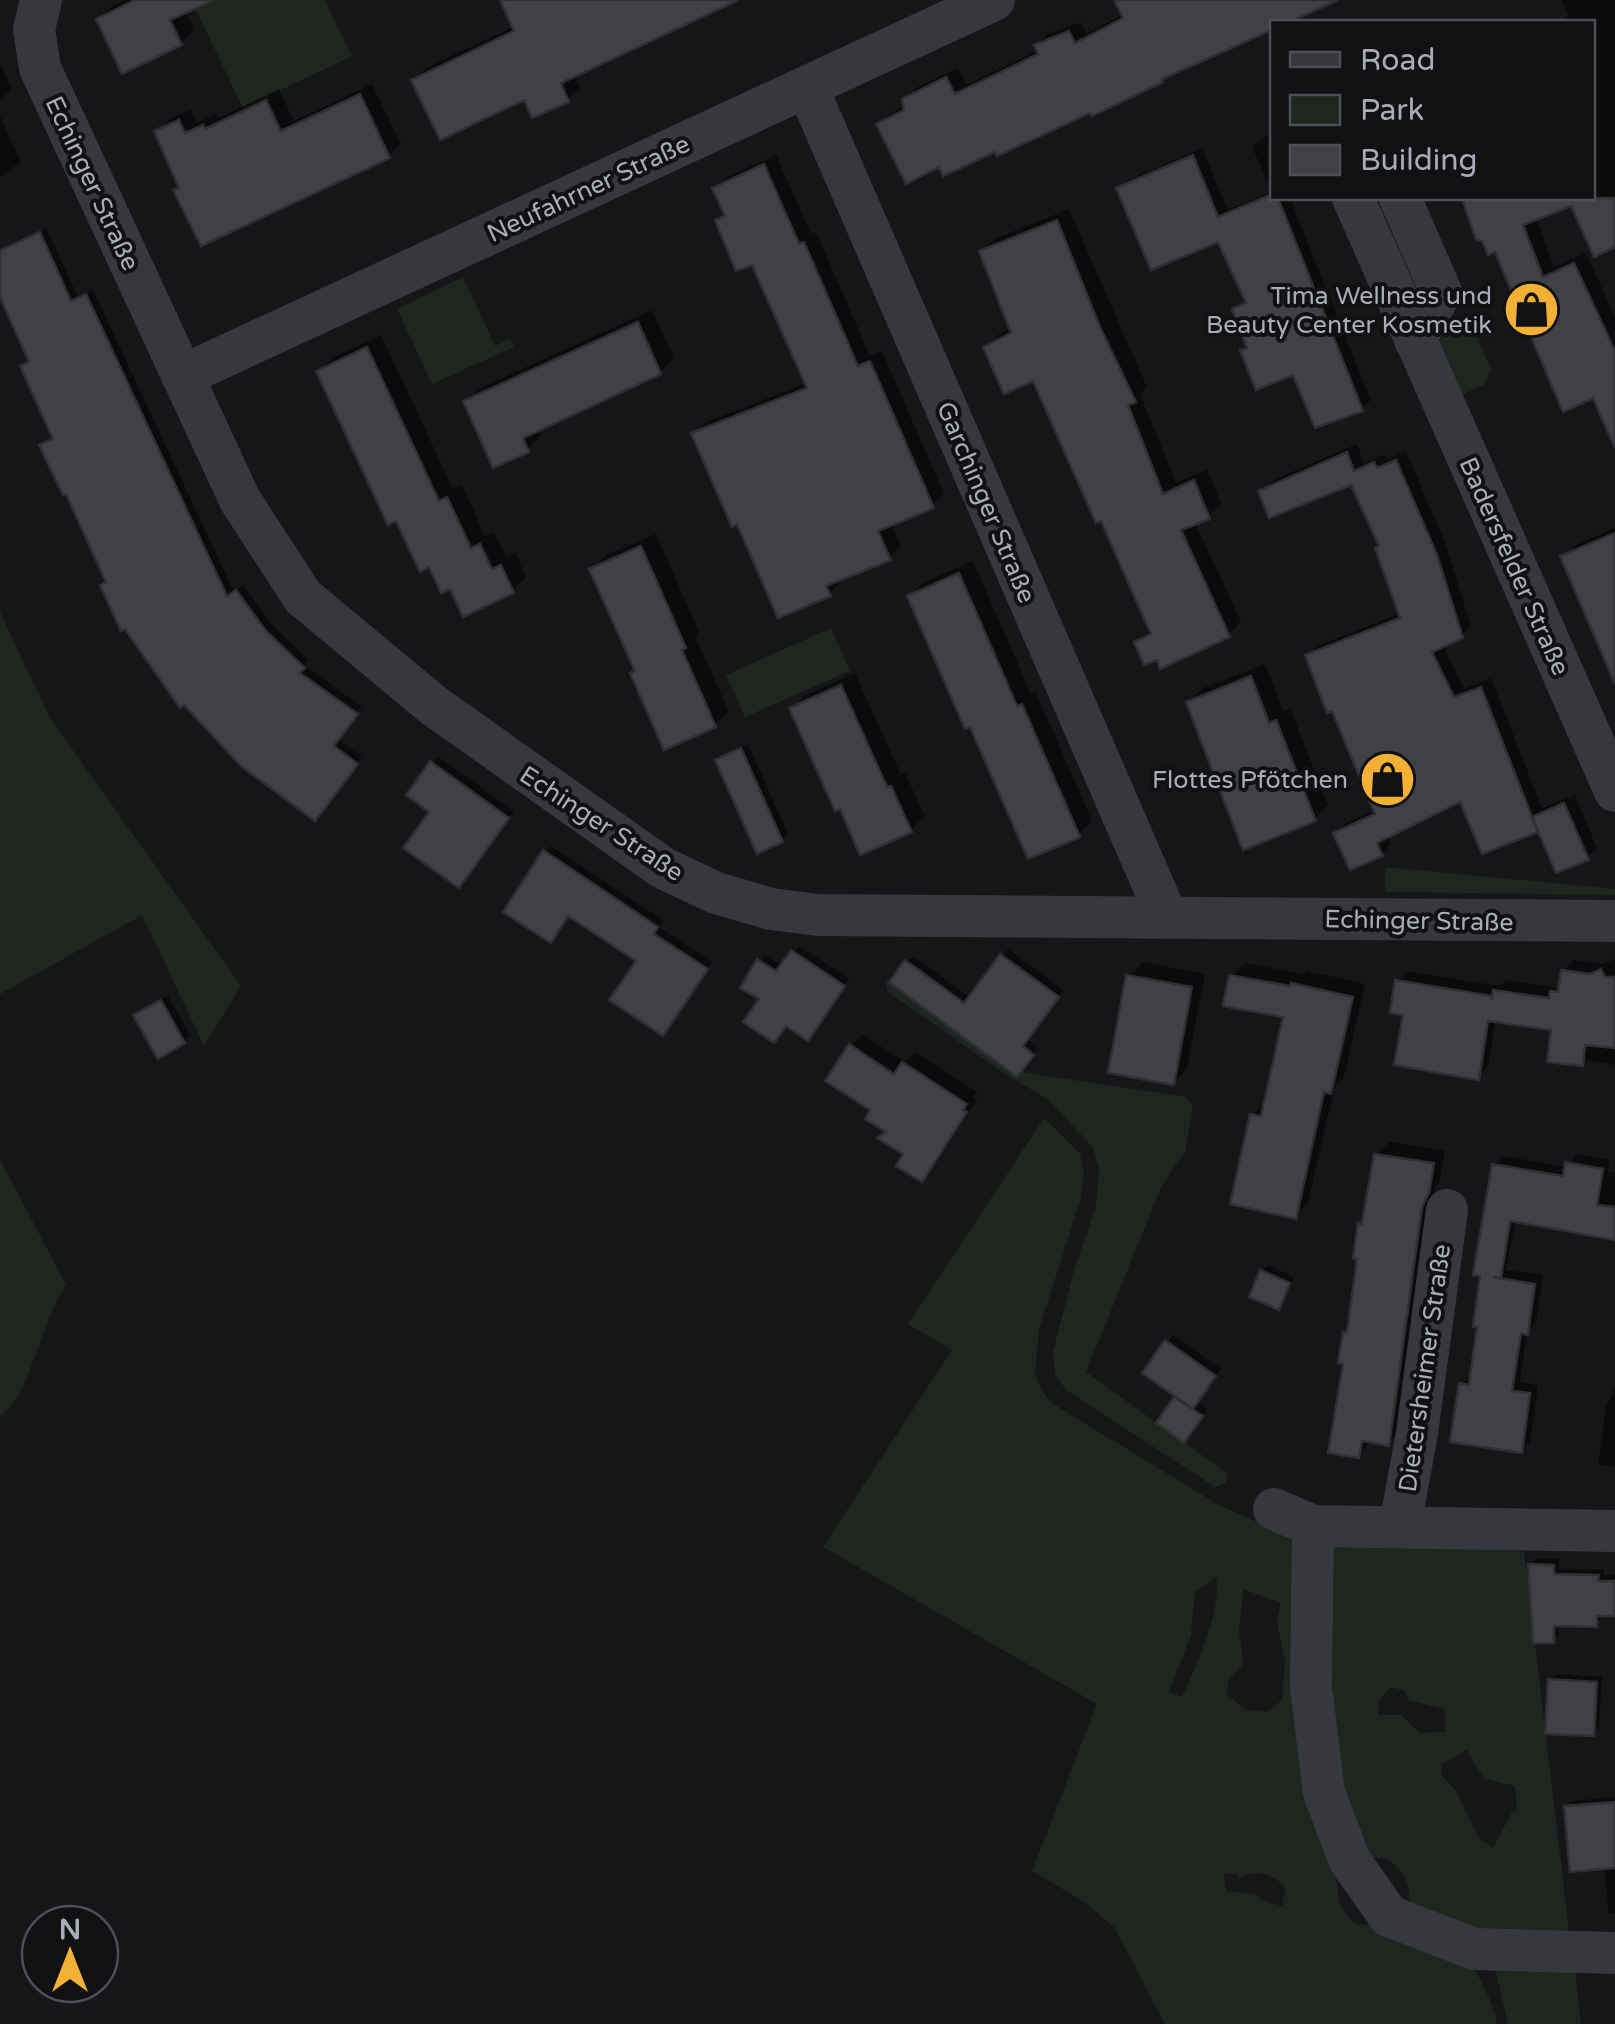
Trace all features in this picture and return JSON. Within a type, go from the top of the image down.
[{"type":"street","name":"Echinger Straße","points":[[41,0],[34,29],[40,68],[240,500],[302,597],[433,705],[662,868],[716,893],[771,909],[818,914],[1615,922]]},
{"type":"street","name":"Neufahrner Straße","points":[[182,376],[994,0]]},
{"type":"street","name":"Garchinger Straße","points":[[807,87],[1167,917]]},
{"type":"street","name":"Badersfelder Straße","points":[[1355,200],[1615,791]]},
{"type":"street","points":[[1401,200],[1440,292],[1415,340]]},
{"type":"street","name":"Dietersheimer Straße","points":[[1400,1526],[1417,1434],[1446,1210]]},
{"type":"street","name":"Dietersheimer Straße","points":[[1274,1509],[1313,1526],[1615,1531]]},
{"type":"street","points":[[1313,1526],[1311,1687],[1324,1793],[1350,1861],[1389,1916],[1474,1949],[1615,1952]]},
{"type":"green space","points":[[191,0],[325,0],[352,56],[243,108]]},
{"type":"green space","points":[[463,277],[495,346],[510,339],[514,347],[432,384],[397,309]]},
{"type":"green space","points":[[1470,321],[1491,370],[1485,384],[1458,397],[1439,342],[1442,336]]},
{"type":"green space","points":[[0,612],[50,718],[241,986],[204,1046],[142,915],[0,994]]},
{"type":"green space","points":[[831,628],[850,671],[745,717],[726,675]]},
{"type":"green space","points":[[1385,867],[1615,889],[1615,895],[1385,892]]},
{"type":"green space","points":[[885,980],[1017,1077],[1021,1072],[1186,1097],[1193,1107],[1185,1151],[1162,1185],[1086,1372],[1228,1474],[1226,1483],[1215,1487],[1066,1390],[1055,1374],[1053,1352],[1074,1270],[1096,1206],[1099,1168],[1093,1147],[1046,1098],[888,992]]},
{"type":"green space","points":[[1044,1118],[1080,1154],[1084,1174],[1081,1198],[1039,1329],[1035,1373],[1040,1388],[1050,1402],[1217,1504],[1277,1531],[1294,1543],[1339,1901],[1357,1924],[1395,1927],[1472,1967],[1488,1994],[1497,2024],[1165,2024],[1114,1927],[1084,1902],[1032,1871],[1097,1704],[823,1547],[952,1350],[908,1324]],"holes":[[[1216,1577],[1212,1621],[1182,1697],[1169,1692],[1191,1635],[1195,1592]],[[1243,1589],[1281,1603],[1277,1622],[1285,1660],[1282,1700],[1267,1712],[1245,1710],[1227,1694],[1228,1681],[1243,1659],[1239,1632]],[[1224,1873],[1239,1878],[1265,1874],[1286,1889],[1282,1906],[1255,1894],[1226,1891]]]},
{"type":"green space","points":[[0,1159],[66,1285],[18,1395],[0,1415]]},
{"type":"green space","points":[[1333,1543],[1524,1551],[1570,1939],[1499,1941],[1410,1906],[1405,1877],[1395,1864],[1366,1857],[1332,1792]],"holes":[[[1391,1687],[1405,1691],[1408,1700],[1445,1709],[1445,1732],[1419,1733],[1401,1715],[1378,1715],[1379,1700]],[[1468,1749],[1485,1779],[1515,1786],[1517,1811],[1512,1812],[1493,1848],[1479,1839],[1457,1792],[1441,1774],[1442,1764]]]},
{"type":"green space","points":[[1494,1964],[1574,1964],[1581,2024],[1508,2024]]},
{"type":"building","points":[[135,0],[214,0],[170,20],[182,45],[122,74],[96,19]]},
{"type":"building","points":[[500,0],[738,0],[561,83],[569,102],[532,118],[524,100],[440,140],[411,80],[514,31]]},
{"type":"building","points":[[1114,0],[1338,0],[1293,20],[1270,20],[1270,31],[1162,79],[1163,82],[1092,116],[1090,113],[943,176],[939,167],[906,184],[876,124],[904,110],[902,99],[946,77],[955,94],[1038,54],[1034,45],[1069,31],[1075,43],[1123,18]]},
{"type":"building","points":[[360,94],[390,158],[201,246],[173,190],[179,188],[154,131],[179,120],[185,133],[203,125],[205,129],[266,100],[281,131]]},
{"type":"building","points":[[1193,155],[1218,217],[1270,195],[1270,200],[1279,200],[1363,411],[1315,428],[1293,375],[1256,390],[1240,350],[1247,348],[1232,309],[1246,303],[1218,242],[1151,270],[1116,188]]},
{"type":"building","points":[[764,164],[799,244],[804,242],[858,366],[870,361],[934,508],[878,531],[891,560],[826,586],[831,596],[778,618],[691,433],[807,388],[752,265],[736,271],[715,220],[725,216],[712,188]]},
{"type":"building","points":[[1615,198],[1615,247],[1594,257],[1571,206],[1523,225],[1543,277],[1574,263],[1615,351],[1615,448],[1593,398],[1563,412],[1495,252],[1488,255],[1482,241],[1476,240],[1463,200]]},
{"type":"building","points":[[1057,220],[1100,327],[1136,402],[1128,405],[1163,494],[1194,480],[1210,519],[1181,530],[1230,637],[1160,669],[1157,660],[1144,665],[1134,642],[1151,634],[1033,381],[1004,394],[983,347],[1011,333],[979,251]]},
{"type":"building","points":[[40,232],[71,301],[86,294],[227,596],[236,590],[266,631],[305,668],[300,673],[358,714],[334,746],[358,764],[315,821],[241,766],[184,705],[180,708],[125,629],[121,631],[100,585],[106,582],[39,445],[53,439],[20,366],[29,362],[0,297],[0,250]]},
{"type":"building","points":[[638,322],[661,374],[523,438],[529,452],[493,468],[463,401]]},
{"type":"building","points":[[367,347],[439,501],[447,497],[471,548],[480,544],[492,569],[501,565],[514,593],[463,617],[450,589],[441,593],[429,567],[420,572],[396,521],[388,525],[316,371]]},
{"type":"building","points":[[1347,452],[1354,471],[1374,462],[1377,468],[1396,460],[1437,555],[1463,638],[1432,652],[1454,697],[1481,687],[1538,832],[1482,854],[1460,802],[1377,843],[1383,856],[1350,870],[1333,833],[1375,814],[1332,711],[1327,713],[1305,655],[1400,618],[1375,548],[1379,546],[1351,485],[1269,518],[1258,491]]},
{"type":"building","points":[[1615,533],[1615,684],[1560,556]]},
{"type":"building","points":[[641,546],[716,727],[664,750],[630,673],[635,671],[589,569]]},
{"type":"building","points":[[959,573],[1080,837],[1028,859],[907,596]]},
{"type":"building","points":[[1251,676],[1269,723],[1276,720],[1316,821],[1243,850],[1186,702]]},
{"type":"building","points":[[841,685],[912,832],[860,855],[840,809],[835,811],[789,708]]},
{"type":"building","points":[[741,748],[783,842],[757,854],[715,760]]},
{"type":"building","points":[[430,761],[509,818],[459,888],[403,848],[429,812],[406,795]]},
{"type":"building","points":[[1564,803],[1589,860],[1556,873],[1532,817]]},
{"type":"building","points":[[543,850],[658,927],[654,934],[708,969],[663,1036],[609,1000],[636,961],[568,916],[551,943],[503,912]]},
{"type":"building","points":[[791,950],[845,986],[808,1041],[786,1026],[774,1043],[743,1022],[759,999],[740,988],[757,959],[776,971]]},
{"type":"building","points":[[1000,954],[1059,997],[1023,1046],[1034,1055],[1017,1077],[889,982],[905,960],[964,1003]]},
{"type":"building","points":[[1601,969],[1605,977],[1615,977],[1615,1048],[1585,1045],[1583,1066],[1547,1062],[1551,1030],[1488,1021],[1479,1080],[1394,1065],[1403,1015],[1390,1013],[1395,980],[1492,999],[1493,990],[1549,998],[1550,991],[1558,992],[1561,970],[1590,974]]},
{"type":"building","points":[[1126,975],[1192,987],[1174,1085],[1108,1073]]},
{"type":"building","points":[[1229,975],[1353,997],[1331,1094],[1324,1092],[1296,1219],[1230,1204],[1250,1114],[1261,1116],[1283,1017],[1223,1006]]},
{"type":"building","points":[[161,1000],[185,1043],[158,1059],[133,1015]]},
{"type":"building","points":[[849,1044],[894,1074],[902,1062],[967,1104],[963,1110],[967,1112],[922,1182],[896,1166],[903,1154],[877,1138],[886,1132],[865,1119],[870,1110],[825,1081]]},
{"type":"building","points":[[1374,1154],[1434,1163],[1429,1193],[1422,1207],[1389,1446],[1362,1441],[1359,1458],[1328,1453],[1343,1364],[1338,1363],[1343,1332],[1347,1333],[1357,1259],[1353,1258],[1358,1223],[1362,1224]]},
{"type":"building","points":[[1565,1162],[1603,1169],[1597,1205],[1615,1207],[1615,1240],[1510,1221],[1501,1278],[1493,1277],[1535,1284],[1528,1335],[1521,1333],[1512,1391],[1530,1393],[1522,1453],[1450,1442],[1459,1383],[1469,1385],[1480,1276],[1473,1275],[1492,1164],[1563,1176]]},
{"type":"building","points":[[1260,1270],[1290,1283],[1279,1310],[1249,1297]]},
{"type":"building","points":[[1165,1340],[1216,1376],[1193,1409],[1142,1373]]},
{"type":"building","points":[[1174,1397],[1203,1416],[1184,1443],[1156,1423]]},
{"type":"building","points":[[1528,1564],[1554,1565],[1554,1574],[1599,1575],[1598,1581],[1615,1581],[1615,1616],[1597,1616],[1597,1627],[1554,1626],[1554,1643],[1533,1643]]},
{"type":"building","points":[[1548,1679],[1597,1682],[1594,1736],[1545,1734]]},
{"type":"building","points":[[1615,1802],[1615,1868],[1570,1872],[1564,1806]]},
{"type":"place","name":"Tima Wellness und Beauty Center Kosmetik","points":[[1531,309]]},
{"type":"place","name":"Flottes Pfötchen","points":[[1387,779]]}]
